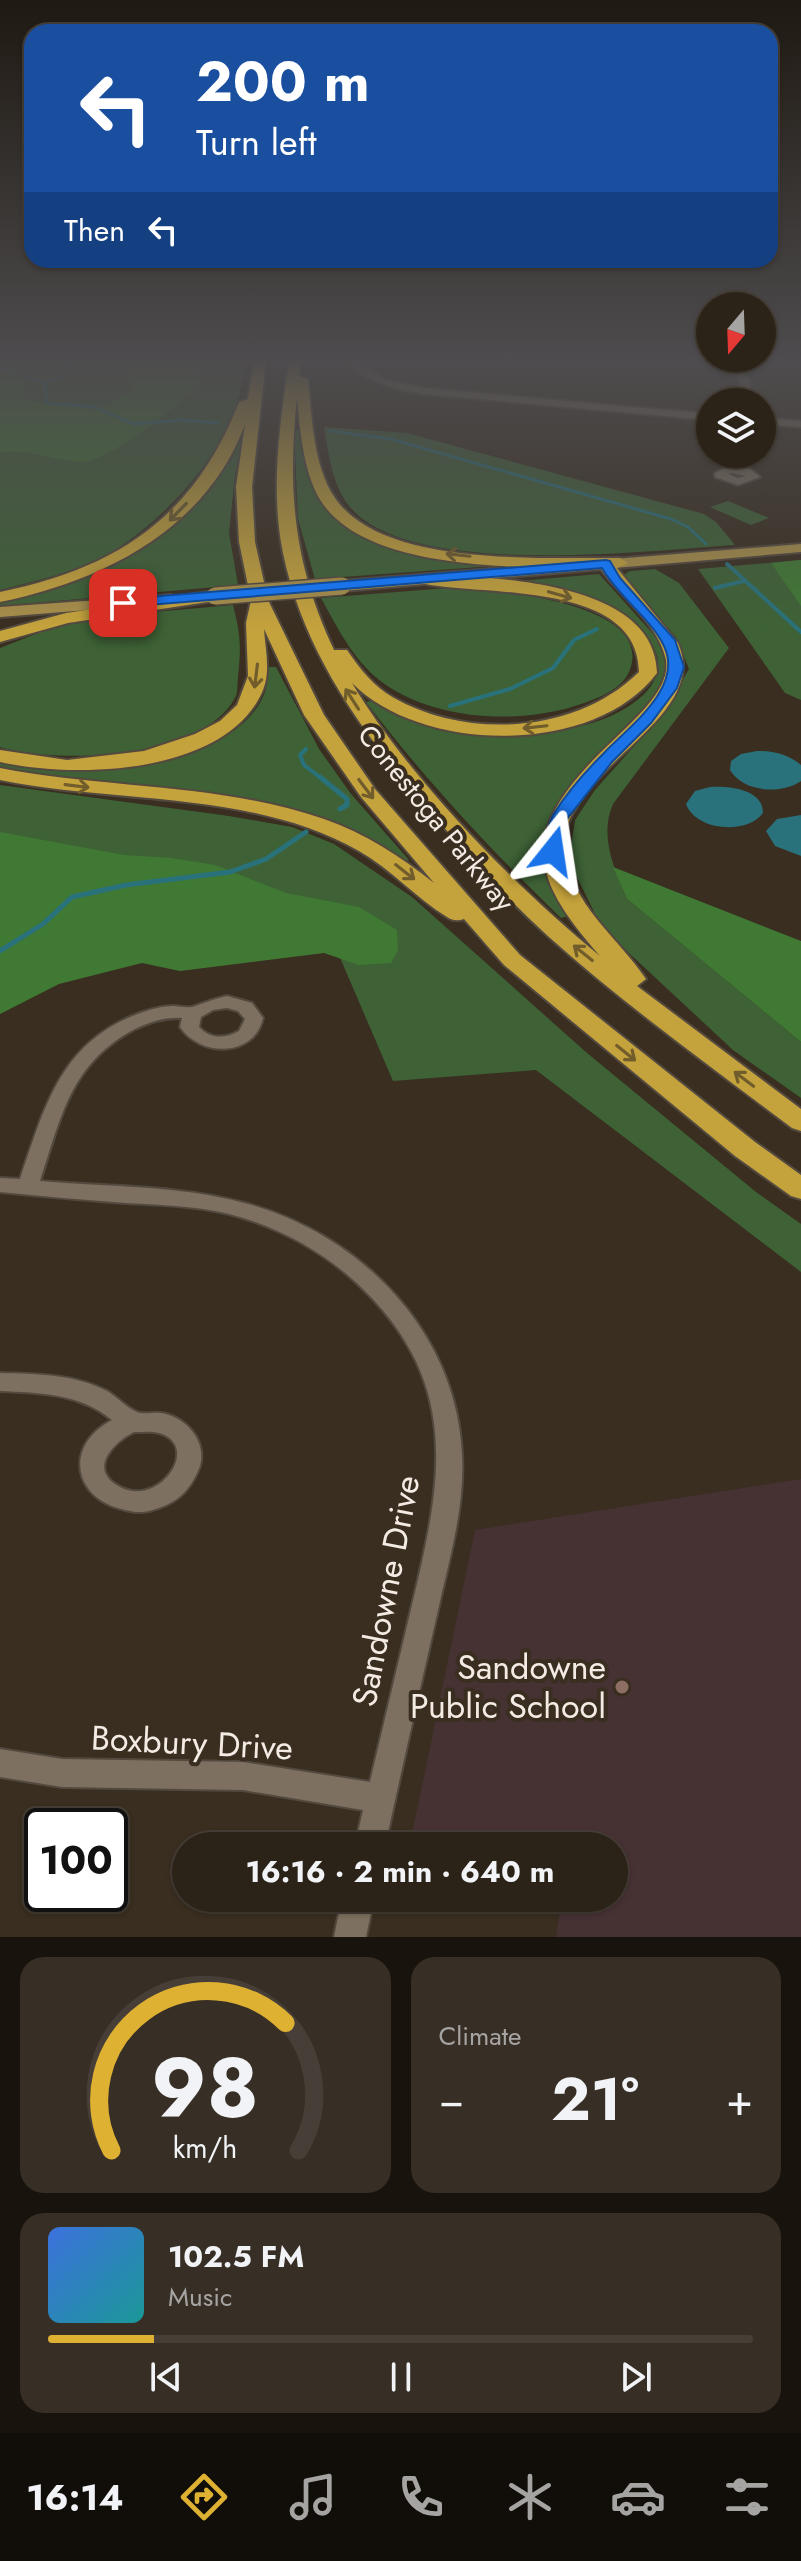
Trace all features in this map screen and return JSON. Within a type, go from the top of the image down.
[{"type":"highway","points":[[0,597],[80,577],[117,560],[160,531],[199,491],[226,450]]},
{"type":"highway","name":"Conestoga Parkway","points":[[249,450],[244,487],[247,542],[259,600],[314,715],[368,793],[512,960],[745,1149],[801,1189]]},
{"type":"highway","name":"Conestoga Parkway","points":[[286,450],[285,493],[291,552],[322,650],[353,703],[405,770],[493,871],[574,947],[801,1122]]},
{"type":"highway","points":[[311,450],[327,499],[345,521],[370,535],[405,547],[451,555],[613,563],[615,580],[670,643],[677,667],[669,688],[559,818],[553,851],[568,896],[587,928],[688,1037]]},
{"type":"highway","points":[[309,614],[333,640],[350,669],[389,703],[423,717],[467,725],[518,729],[556,725],[593,715],[616,705],[637,689],[648,673],[646,650],[630,627],[597,607],[552,592],[427,579]]},
{"type":"highway","points":[[0,637],[66,618],[215,596]]},
{"type":"highway","points":[[0,756],[68,766],[134,761],[190,743],[225,725],[243,709],[255,689],[258,651],[253,619],[259,600]]},
{"type":"highway","points":[[0,774],[228,804],[297,817],[357,840],[400,867],[512,960]]},
{"type":"main road","points":[[0,612],[801,548]]},
{"type":"street","points":[[27,1188],[63,1088],[79,1065],[102,1042],[137,1021],[169,1012],[193,1014]]},
{"type":"street","name":"Sandowne Drive","points":[[0,1185],[199,1201],[247,1211],[334,1250],[368,1276],[399,1313],[434,1375],[445,1414],[450,1453],[448,1487],[435,1563],[373,1832]]},
{"type":"street","points":[[0,1382],[63,1385],[105,1399],[132,1422]]},
{"type":"street","name":"Boxbury Drive","points":[[0,1763],[62,1773],[243,1776],[380,1798]]},
{"type":"street","points":[[350,1937],[355,1912]]},
{"type":"shaded area","name":"Sandowne Public School","points":[[801,1479],[801,1937],[556,1937],[560,1912],[628,1912],[628,1832],[412,1832],[475,1530]]},
{"type":"green space","points":[[0,450],[214,450],[176,499],[127,542],[84,566],[0,590]]},
{"type":"green space","points":[[111,450],[80,462],[20,452],[0,452]]},
{"type":"green space","points":[[227,450],[240,450],[229,533],[238,585],[0,606],[0,600],[84,578],[124,560],[159,536]]},
{"type":"green space","points":[[295,450],[306,450],[320,495],[328,507],[338,518],[370,539],[522,564],[315,579],[298,519]]},
{"type":"green space","points":[[471,450],[704,514],[716,522],[735,545],[540,555],[435,547],[392,535],[359,516],[343,497],[328,451]]},
{"type":"green space","points":[[728,501],[769,518],[751,525],[710,507]]},
{"type":"green space","points":[[801,560],[801,700],[785,693],[698,569]]},
{"type":"green space","points":[[801,560],[801,606],[771,563]]},
{"type":"green space","points":[[655,569],[679,583],[729,648],[613,804],[607,828],[613,864],[627,899],[801,1042],[801,1098],[733,1050],[602,928],[569,861],[575,820],[595,790],[661,716],[689,669],[676,637],[625,579],[625,574],[630,571]]},
{"type":"green space","points":[[599,574],[664,646],[670,667],[657,695],[571,790],[547,832],[543,862],[569,916],[561,918],[459,814],[366,702],[371,701],[435,726],[476,734],[549,732],[578,727],[616,714],[649,689],[655,678],[658,666],[656,653],[648,640],[629,621],[507,582]]},
{"type":"green space","points":[[448,588],[531,596],[595,614],[619,629],[631,648],[629,672],[620,684],[602,696],[546,713],[490,716],[435,707],[409,698],[375,677],[349,646],[321,598]]},
{"type":"green space","points":[[233,605],[240,642],[237,694],[219,718],[194,734],[128,752],[92,755],[57,755],[0,747],[0,648],[61,624],[119,615]]},
{"type":"green space","points":[[269,667],[276,667],[319,749],[351,794],[409,860],[403,862],[324,819],[0,770],[0,763],[30,768],[106,769],[147,764],[186,754],[220,739],[248,719],[265,692]]},
{"type":"green space","points":[[0,785],[292,827],[334,844],[412,897],[587,1053],[756,1192],[801,1224],[801,1272],[536,1070],[393,1081],[329,932],[198,936],[56,978],[0,1013]]},
{"type":"green space","points":[[0,832],[124,855],[215,865],[286,893],[359,907],[397,930],[398,950],[391,963],[359,965],[324,953],[180,971],[142,963],[59,984],[0,1014]]},
{"type":"green space","points":[[613,867],[801,941],[801,1042],[627,899]]},
{"type":"water","points":[[757,751],[780,754],[796,761],[801,765],[801,781],[773,789],[744,783],[730,770],[731,761],[741,754]]},
{"type":"water","points":[[710,787],[735,788],[751,794],[762,805],[763,813],[746,825],[734,827],[711,825],[700,820],[686,804],[695,791]]},
{"type":"water","points":[[801,815],[801,856],[775,846],[766,831],[777,819]]},
{"type":"waterway","points":[[431,450],[671,519],[688,527],[706,544]]},
{"type":"waterway","points":[[727,564],[801,632]]},
{"type":"waterway","points":[[715,588],[744,581]]},
{"type":"waterway","points":[[450,706],[510,689],[553,668],[574,640],[597,629]]},
{"type":"waterway","points":[[306,749],[300,755],[304,765],[322,779]]},
{"type":"waterway","points":[[320,777],[347,799],[347,805],[340,809]]},
{"type":"waterway","points":[[0,951],[43,924],[72,897],[126,885],[230,872],[266,859],[306,832]]},
{"type":"place","name":"Sandowne Public School","points":[[622,1687]]},
{"type":"route","points":[[123,603],[606,564],[615,580],[670,643],[677,667],[669,688],[645,720],[606,759],[559,818],[553,851]]}]
